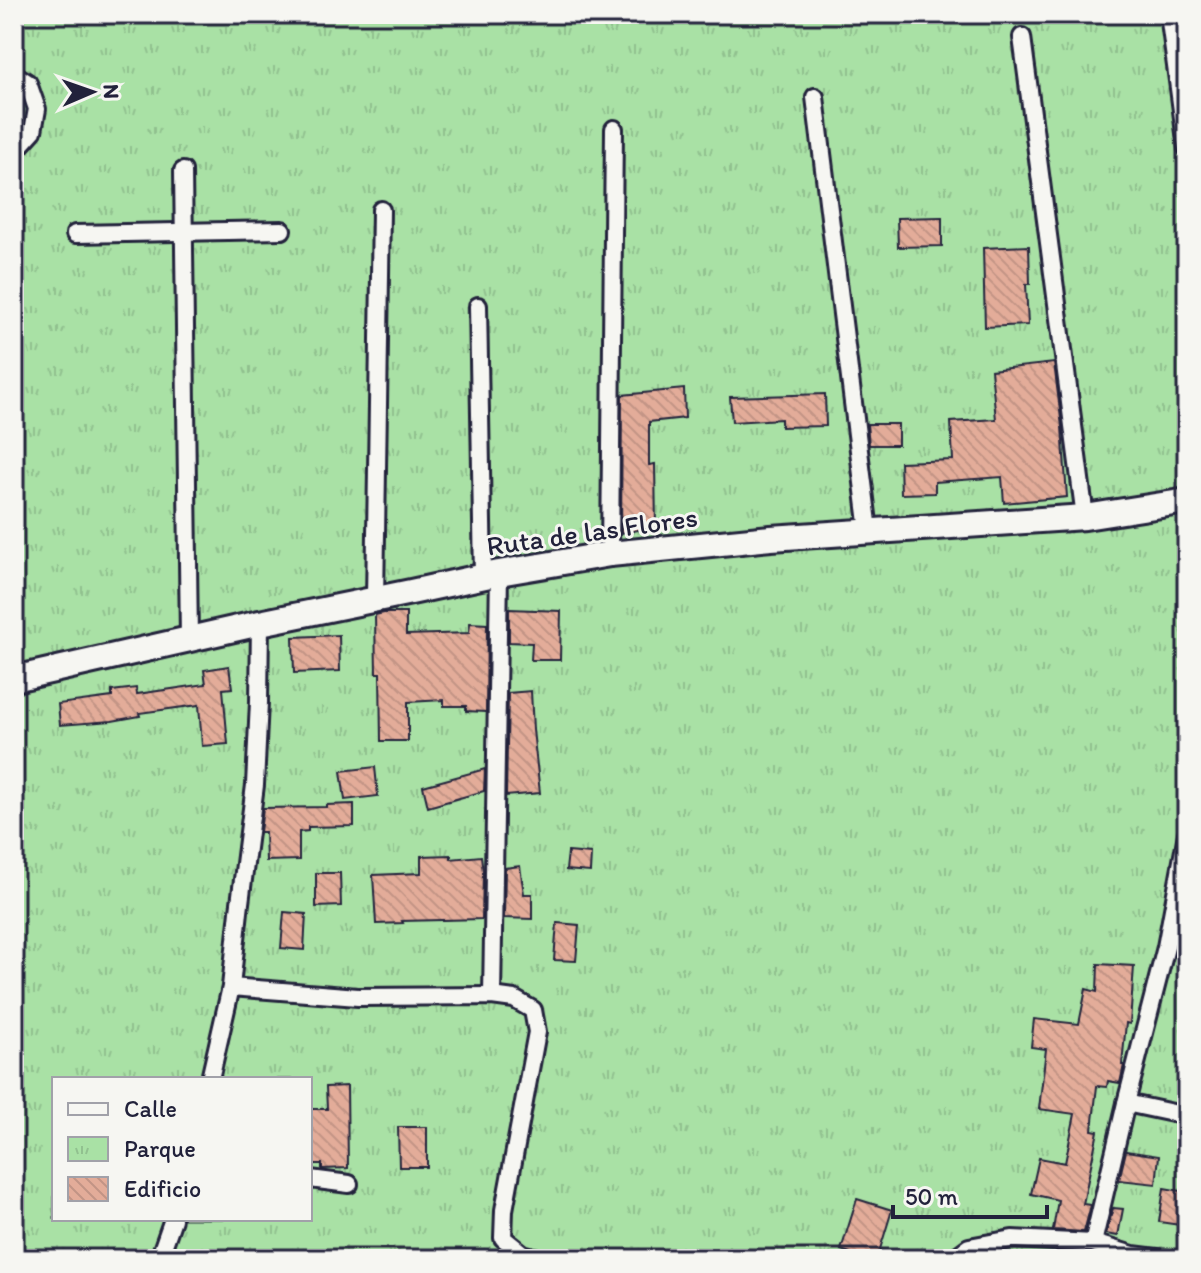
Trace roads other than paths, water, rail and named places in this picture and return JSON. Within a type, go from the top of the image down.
[{"type":"main road","name":"Ruta de las Flores","points":[[14,679],[260,623],[491,575],[610,554],[869,531],[1085,517],[1187,501]]},
{"type":"street","points":[[1169,14],[1187,148]]},
{"type":"street","points":[[1022,37],[1085,517]]},
{"type":"street","points":[[14,74],[28,83],[37,109],[33,131],[14,152]]},
{"type":"street","points":[[815,97],[869,531]]},
{"type":"street","points":[[610,554],[614,129]]},
{"type":"street","points":[[183,171],[189,639]]},
{"type":"street","points":[[375,599],[381,210]]},
{"type":"street","points":[[75,234],[282,230]]},
{"type":"street","points":[[478,306],[491,575],[492,996]]},
{"type":"street","points":[[210,1077],[231,987],[255,785],[260,623]]},
{"type":"street","points":[[1093,1243],[1166,947],[1187,834]]},
{"type":"street","points":[[231,987],[358,997],[492,996],[514,999],[533,1010],[537,1032],[504,1210],[503,1238],[523,1254],[541,1259]]},
{"type":"street","points":[[1126,1103],[1187,1116]]},
{"type":"street","points":[[312,1179],[349,1184]]},
{"type":"street","points":[[159,1259],[172,1221]]},
{"type":"street","points":[[953,1259],[969,1247],[1012,1239],[1093,1243],[1133,1255],[1165,1259]]}]
